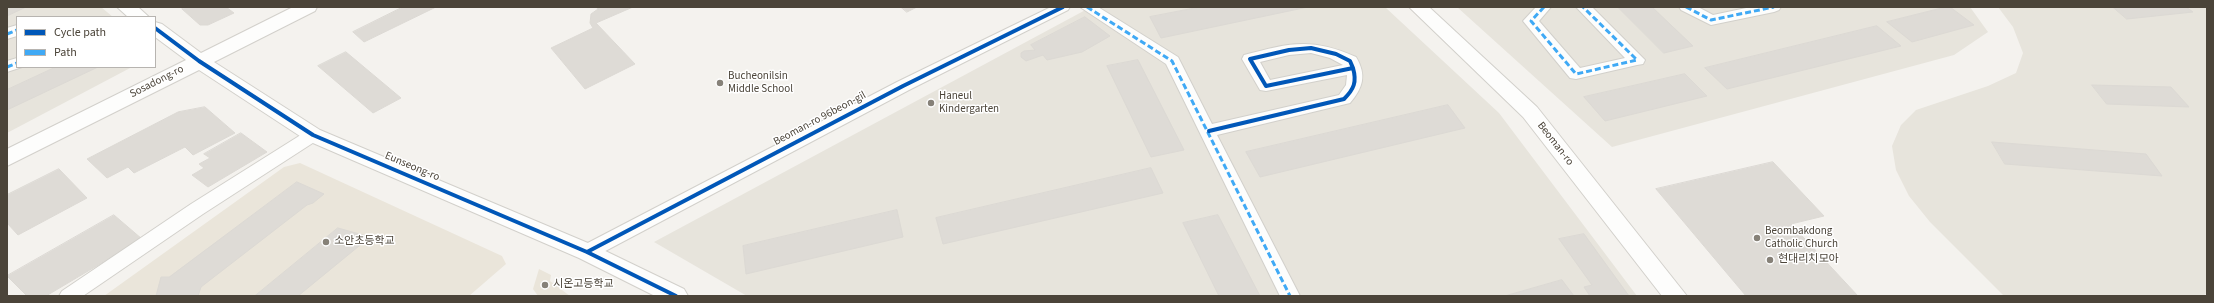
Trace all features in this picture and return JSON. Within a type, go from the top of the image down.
[{"type":"street","points":[[126,7],[139,16]]},
{"type":"street","name":"Sosadong-ro","points":[[7,158],[308,7]]},
{"type":"street","name":"Beoman-ro 96beon-gil","points":[[588,252],[903,86],[1064,7]]},
{"type":"street","points":[[1087,7],[1172,61],[1209,131],[1290,296]]},
{"type":"street","name":"Beoman-ro","points":[[1418,7],[1530,112],[1675,296]]},
{"type":"street","points":[[1544,7],[1531,21],[1576,74],[1637,60],[1583,7]]},
{"type":"street","points":[[1686,7],[1711,20],[1774,7]]},
{"type":"street","name":"Eunseong-ro","points":[[156,29],[199,61],[313,135],[588,252],[676,296]]},
{"type":"street","points":[[1209,131],[1344,99],[1354,88],[1356,78],[1353,68],[1350,61],[1335,52],[1313,47],[1290,50],[1250,59],[1266,86],[1353,68]]},
{"type":"street","points":[[7,68],[16,64]]},
{"type":"street","points":[[69,296],[197,209],[313,135]]},
{"type":"shaded area","points":[[7,7],[101,7],[112,16],[16,16],[16,68],[130,68],[7,133]]},
{"type":"shaded area","points":[[1091,7],[1385,7],[1499,113],[1637,296],[747,296],[654,242]]},
{"type":"shaded area","points":[[1457,7],[1970,7],[1988,32],[1954,55],[1612,147]]},
{"type":"shaded area","points":[[1998,7],[2207,7],[2207,294],[2201,296],[2004,296],[1930,222],[1909,196],[1896,170],[1892,146],[1901,125],[1916,110],[1988,86],[2016,73],[2023,53],[2013,27]]},
{"type":"shaded area","name":"소안초등학교","points":[[300,163],[502,256],[506,264],[469,296],[104,296],[284,167]]},
{"type":"shaded area","name":"시온고등학교","points":[[539,269],[551,275],[550,281],[570,296],[538,296],[533,289]]},
{"type":"building","points":[[7,7],[26,7],[7,16]]},
{"type":"building","points":[[187,7],[226,7],[234,13],[208,25],[200,25],[182,9]]},
{"type":"building","points":[[403,7],[436,7],[364,42],[353,32]]},
{"type":"building","points":[[596,7],[633,7],[596,23],[635,64],[585,89],[551,48],[593,28],[590,23],[591,14],[598,9]]},
{"type":"building","points":[[901,7],[917,7],[907,12]]},
{"type":"building","points":[[1200,7],[1308,7],[1161,38],[1150,17]]},
{"type":"building","points":[[1618,7],[1652,7],[1693,46],[1664,53]]},
{"type":"building","points":[[1950,7],[1974,25],[1912,42],[1887,22]]},
{"type":"building","points":[[2113,7],[2186,7],[2193,12],[2127,19]]},
{"type":"building","points":[[1085,17],[1110,36],[1082,52],[1047,60],[1043,55],[1026,61],[1021,57],[1021,53],[1024,51],[1035,50],[1031,45]]},
{"type":"building","points":[[1877,26],[1901,46],[1727,89],[1705,68]]},
{"type":"building","points":[[346,52],[401,98],[373,113],[318,66]]},
{"type":"building","points":[[1138,60],[1184,150],[1151,157],[1107,66]]},
{"type":"building","points":[[54,68],[96,68],[7,110],[7,90]]},
{"type":"building","points":[[1685,74],[1707,96],[1605,121],[1584,97]]},
{"type":"building","points":[[2092,85],[2171,87],[2189,107],[2107,104]]},
{"type":"building","points":[[1448,105],[1465,128],[1260,177],[1246,152]]},
{"type":"building","points":[[205,107],[235,133],[193,155],[185,147],[134,173],[128,167],[107,178],[87,159],[178,112]]},
{"type":"building","points":[[241,133],[267,152],[208,187],[192,175],[204,168],[199,164],[210,158],[204,154]]},
{"type":"building","points":[[1992,142],[2146,154],[2162,176],[2005,164]]},
{"type":"building","name":"현대리치모아","points":[[1773,162],[1824,216],[1791,224],[1858,296],[1746,296],[1656,189]]},
{"type":"building","points":[[1151,168],[1163,193],[943,244],[936,218]]},
{"type":"building","points":[[59,169],[87,198],[18,235],[7,223],[7,195]]},
{"type":"building","points":[[297,182],[324,194],[313,203],[307,205],[201,287],[198,296],[156,296],[161,277],[169,277]]},
{"type":"building","points":[[897,210],[903,237],[746,274],[743,246]]},
{"type":"building","points":[[114,215],[142,239],[46,296],[27,296],[7,276]]},
{"type":"building","points":[[1218,215],[1260,296],[1219,296],[1183,223]]},
{"type":"building","points":[[338,228],[370,237],[298,296],[255,296]]},
{"type":"building","points":[[1584,234],[1629,296],[1590,296],[1584,287],[1592,285],[1559,239]]},
{"type":"building","points":[[1562,280],[1574,296],[1505,296]]},
{"type":"marked path","points":[[1087,7],[1172,61],[1290,296]]},
{"type":"marked path","points":[[1544,7],[1531,21],[1576,74],[1637,60],[1583,7]]},
{"type":"marked path","points":[[1686,7],[1711,20],[1774,7]]},
{"type":"marked path","points":[[7,34],[16,30]]},
{"type":"marked path","points":[[7,67],[16,63]]},
{"type":"cycle path","points":[[587,252],[903,86],[1063,7]]},
{"type":"cycle path","points":[[156,29],[199,61],[313,135],[587,252],[676,296]]},
{"type":"cycle path","points":[[1209,131],[1344,99],[1349,94],[1355,82],[1355,77],[1354,73],[1352,67],[1350,61],[1336,54],[1323,50],[1300,48],[1250,59],[1266,86],[1353,68]]},
{"type":"place","name":"Bucheonilsin Middle School","points":[[720,83]]},
{"type":"place","name":"Haneul Kindergarten","points":[[931,103]]},
{"type":"place","name":"Beombakdong Catholic Church","points":[[1757,238]]},
{"type":"place","name":"소안초등학교","points":[[326,242]]},
{"type":"place","name":"현대리치모아","points":[[1770,260]]},
{"type":"place","name":"시온고등학교","points":[[545,285]]}]
